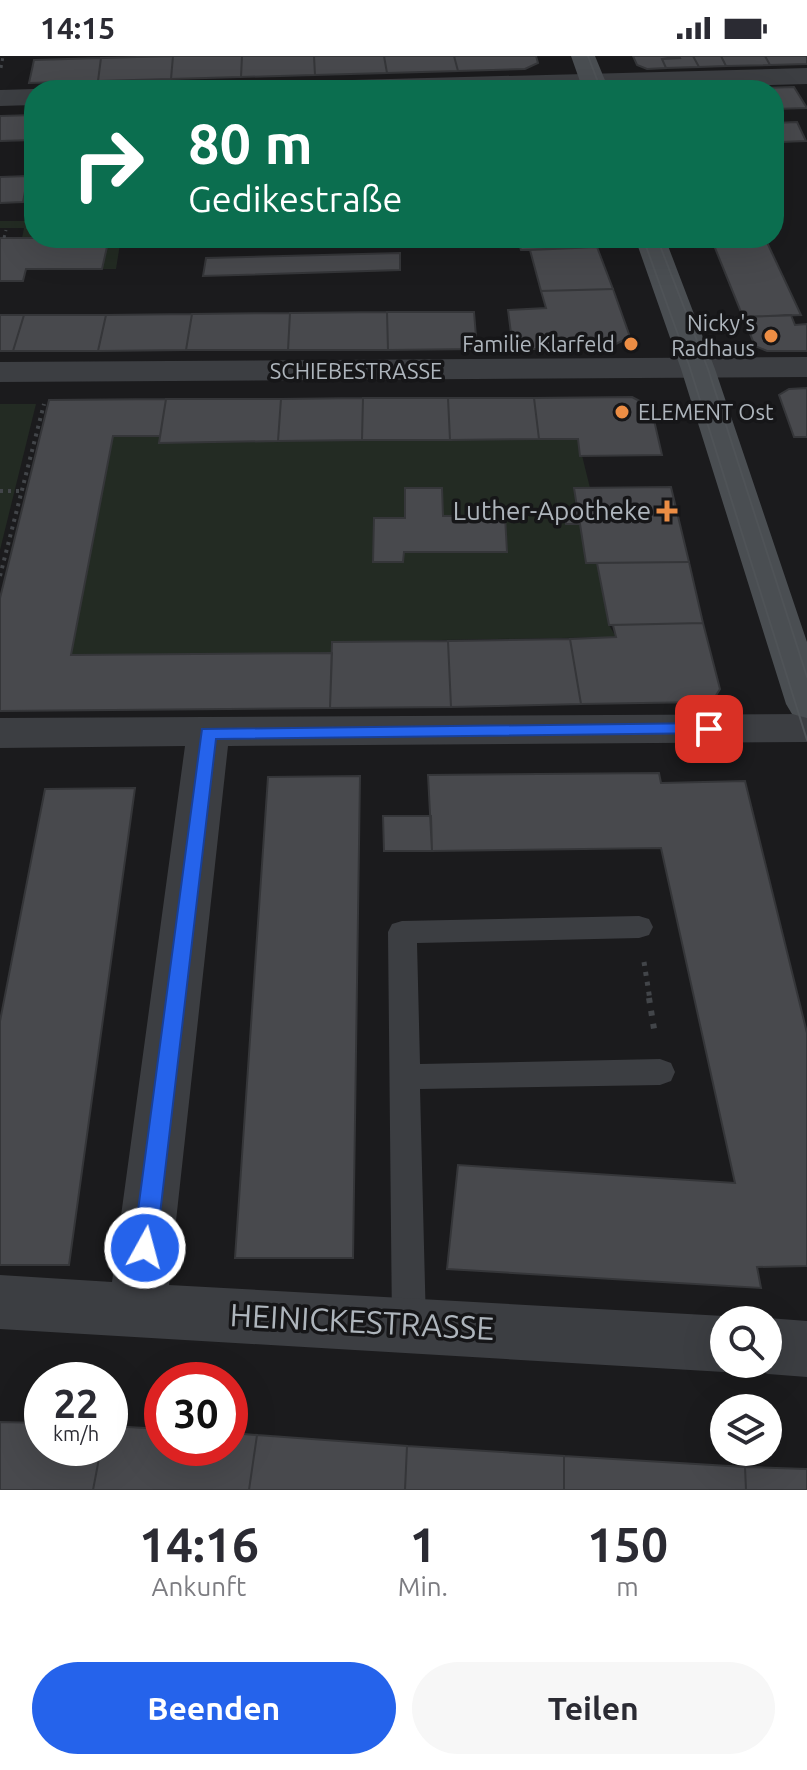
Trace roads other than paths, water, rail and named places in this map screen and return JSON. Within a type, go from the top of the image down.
[{"type":"main road","points":[[583,56],[592,80]]},
{"type":"main road","points":[[654,248],[698,369],[807,704]]},
{"type":"street","points":[[722,80],[807,76]]},
{"type":"street","points":[[0,98],[24,97]]},
{"type":"street","name":"SCHIEBESTRASSE","points":[[0,372],[807,367]]},
{"type":"street","points":[[0,733],[807,728]]},
{"type":"street","points":[[137,1309],[208,733]]},
{"type":"street","name":"HEINICKESTRASSE","points":[[0,1302],[710,1343]]},
{"type":"street","points":[[782,1347],[807,1349]]},
{"type":"lane","points":[[409,1325],[402,932],[639,927]]},
{"type":"lane","points":[[405,1077],[660,1072]]},
{"type":"tram line","points":[[588,56],[597,80]]},
{"type":"tram line","points":[[647,248],[689,365],[807,740]]},
{"type":"tram line","points":[[661,248],[708,369],[807,677]]},
{"type":"place","name":"Nicky's Radhaus","points":[[771,336]]},
{"type":"place","name":"Familie Klarfeld","points":[[631,344]]},
{"type":"place","name":"ELEMENT Ost","points":[[622,412]]},
{"type":"place","name":"Luther-Apotheke","points":[[667,511]]}]
